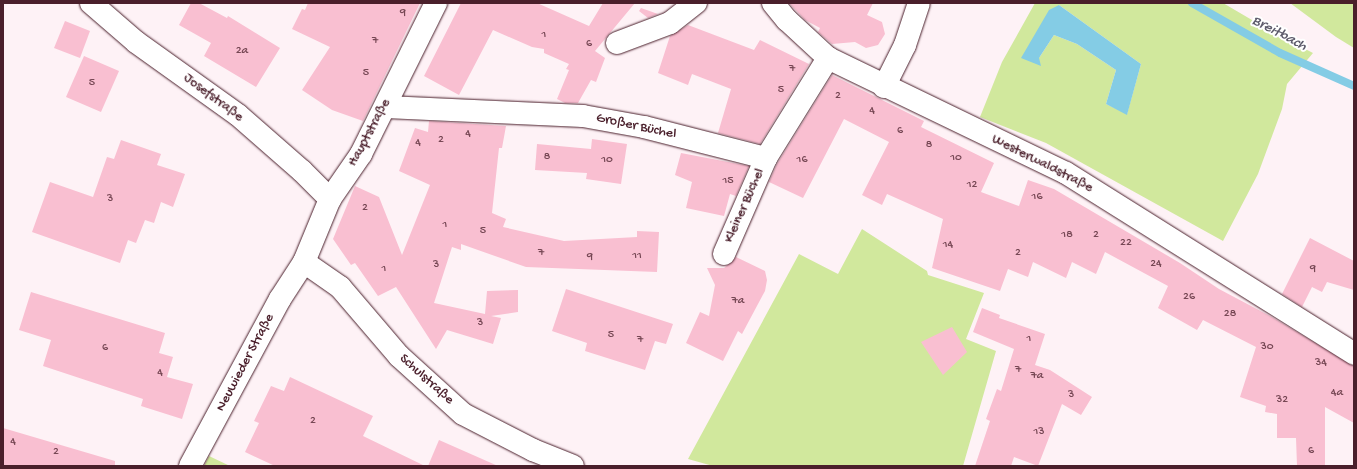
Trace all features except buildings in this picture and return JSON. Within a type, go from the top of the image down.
[{"type":"street","name":"Josefstraße","points":[[91,3],[136,42],[238,115],[302,171],[330,199]]},
{"type":"street","name":"Hauptstraße","points":[[304,262],[330,199],[361,154],[436,3]]},
{"type":"street","points":[[617,43],[670,23],[696,3]]},
{"type":"street","name":"Westerwaldstraße","points":[[773,3],[787,20],[828,58],[884,87],[1066,173],[1354,354]]},
{"type":"street","points":[[884,87],[905,46],[919,3]]},
{"type":"street","points":[[766,158],[828,58]]},
{"type":"street","name":"Großer Büchel","points":[[388,101],[584,116],[644,127],[766,158]]},
{"type":"street","name":"Kleiner Büchel","points":[[724,254],[766,158]]},
{"type":"street","name":"Schulstraße","points":[[304,262],[340,287],[399,356],[453,405],[488,429],[574,466]]},
{"type":"street","name":"Neuwieder Straße","points":[[190,466],[280,299],[304,262]]},
{"type":"green space","points":[[1035,3],[1223,3],[1276,34],[1313,53],[1287,84],[1282,109],[1258,174],[1223,241],[1046,143],[980,117],[1002,62]],"holes":[[[1059,5],[1141,64],[1127,114],[1106,104],[1116,70],[1077,44],[1054,35],[1039,58]]]},
{"type":"green space","points":[[1290,3],[1354,3],[1354,48],[1336,37]]},
{"type":"green space","points":[[862,229],[927,271],[928,275],[984,293],[966,339],[996,351],[963,466],[713,466],[688,459],[799,254],[838,274]]},
{"type":"green space","points":[[209,456],[230,466],[204,466]]},
{"type":"water","points":[[1059,5],[1141,64],[1127,115],[1106,104],[1116,70],[1077,44],[1054,35],[1039,58],[1041,66],[1021,58],[1049,10]]},
{"type":"waterway","name":"Breitbach","points":[[1192,3],[1280,53],[1354,86]]}]
